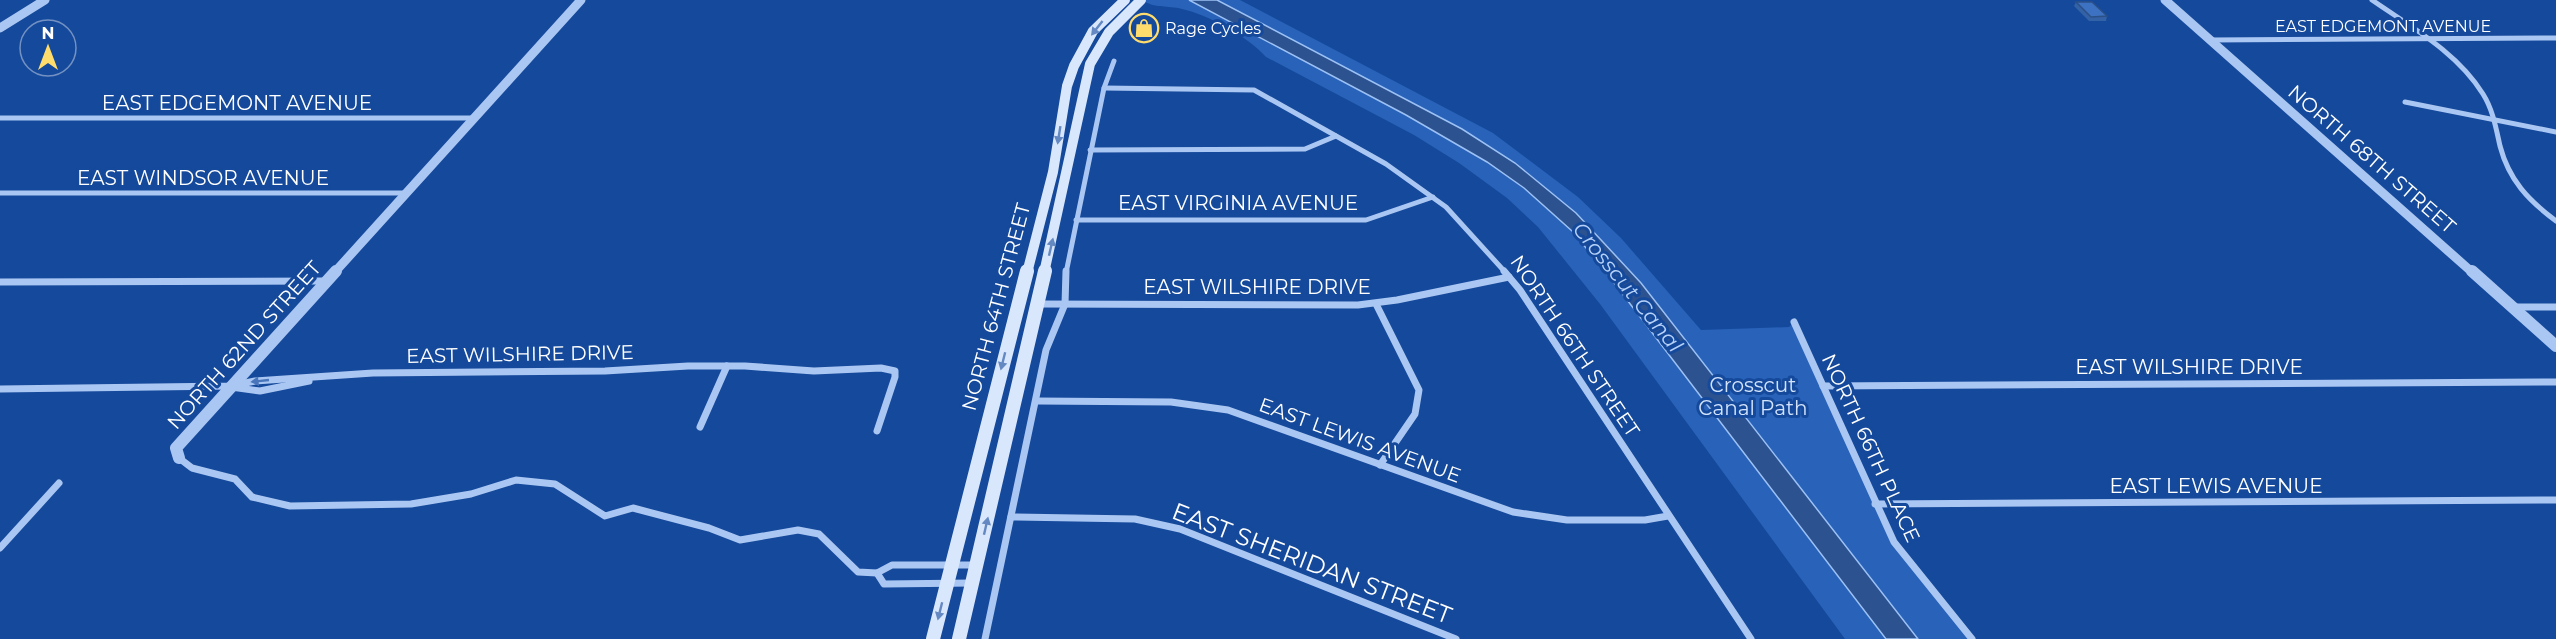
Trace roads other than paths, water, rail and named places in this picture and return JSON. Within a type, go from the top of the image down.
[{"type":"main road","name":"NORTH 64TH STREET","points":[[933,639],[1053,172],[1070,78],[1093,31],[1125,0]]},
{"type":"main road","name":"NORTH 64TH STREET","points":[[959,639],[1038,304],[1086,78],[1094,57],[1109,32],[1141,0]]},
{"type":"main road","points":[[1070,78],[1086,78]]},
{"type":"main road","points":[[1018,304],[1038,304]]},
{"type":"street","points":[[0,28],[45,0]]},
{"type":"street","name":"NORTH 62ND STREET","points":[[581,0],[176,448],[179,458],[192,468],[235,479],[252,497],[290,506],[411,504],[471,494],[516,480],[555,484],[605,516],[633,508],[709,528],[740,540],[798,530],[819,534],[858,572],[877,573],[884,584],[972,582]]},
{"type":"street","name":"NORTH 68TH STREET","points":[[2165,0],[2556,346]]},
{"type":"street","points":[[2372,0],[2427,39],[2469,74],[2483,94],[2496,121],[2511,176],[2532,202],[2556,221]]},
{"type":"street","name":"EAST EDGEMONT AVENUE","points":[[2210,40],[2556,38]]},
{"type":"street","points":[[985,639],[1046,350],[1065,304],[1066,267],[1104,88],[1114,61]]},
{"type":"street","name":"NORTH 66TH STREET","points":[[1104,88],[1254,90],[1403,175],[1433,197],[1472,233],[1509,277],[1751,639]]},
{"type":"street","points":[[2405,102],[2556,132]]},
{"type":"street","name":"EAST EDGEMONT AVENUE","points":[[0,118],[474,118]]},
{"type":"street","points":[[1090,150],[1305,149],[1336,136]]},
{"type":"street","name":"EAST WINDSOR AVENUE","points":[[0,193],[405,193]]},
{"type":"street","name":"EAST VIRGINIA AVENUE","points":[[1076,220],[1366,220],[1433,197]]},
{"type":"street","name":"EAST WILSHIRE DRIVE","points":[[1038,304],[1376,304],[1509,277]]},
{"type":"street","points":[[0,282],[325,281]]},
{"type":"street","points":[[1376,304],[1419,390],[1415,414],[1380,465]]},
{"type":"street","points":[[2512,307],[2556,307]]},
{"type":"street","name":"NORTH 66TH PLACE","points":[[1794,322],[1875,504],[1903,556],[1972,639]]},
{"type":"street","name":"EAST WILSHIRE DRIVE","points":[[0,389],[231,386],[245,392],[293,386],[315,379],[373,373],[605,371],[670,366],[814,370],[881,368],[895,371],[897,379],[877,431]]},
{"type":"street","points":[[700,427],[727,366]]},
{"type":"street","name":"EAST WILSHIRE DRIVE","points":[[1823,386],[2556,382]]},
{"type":"street","name":"EAST LEWIS AVENUE","points":[[1037,400],[1171,402],[1228,410],[1513,512],[1567,520],[1645,520],[1668,516]]},
{"type":"street","points":[[0,548],[59,483]]},
{"type":"street","name":"EAST LEWIS AVENUE","points":[[1875,504],[2556,500]]},
{"type":"street","name":"EAST SHERIDAN STREET","points":[[1011,518],[1135,519],[1180,529],[1456,639]]},
{"type":"street","points":[[877,573],[892,565],[976,565]]},
{"type":"water","name":"Crosscut Canal","points":[[1189,0],[1217,0],[1462,129],[1515,163],[1576,213],[1641,283],[1918,639],[1886,639],[1605,271],[1572,231],[1524,188],[1487,162],[1406,115]]},
{"type":"place","name":"Rage Cycles","points":[[1144,28]]},
{"type":"park label","name":"Crosscut Canal Path","points":[[1753,396]]}]
